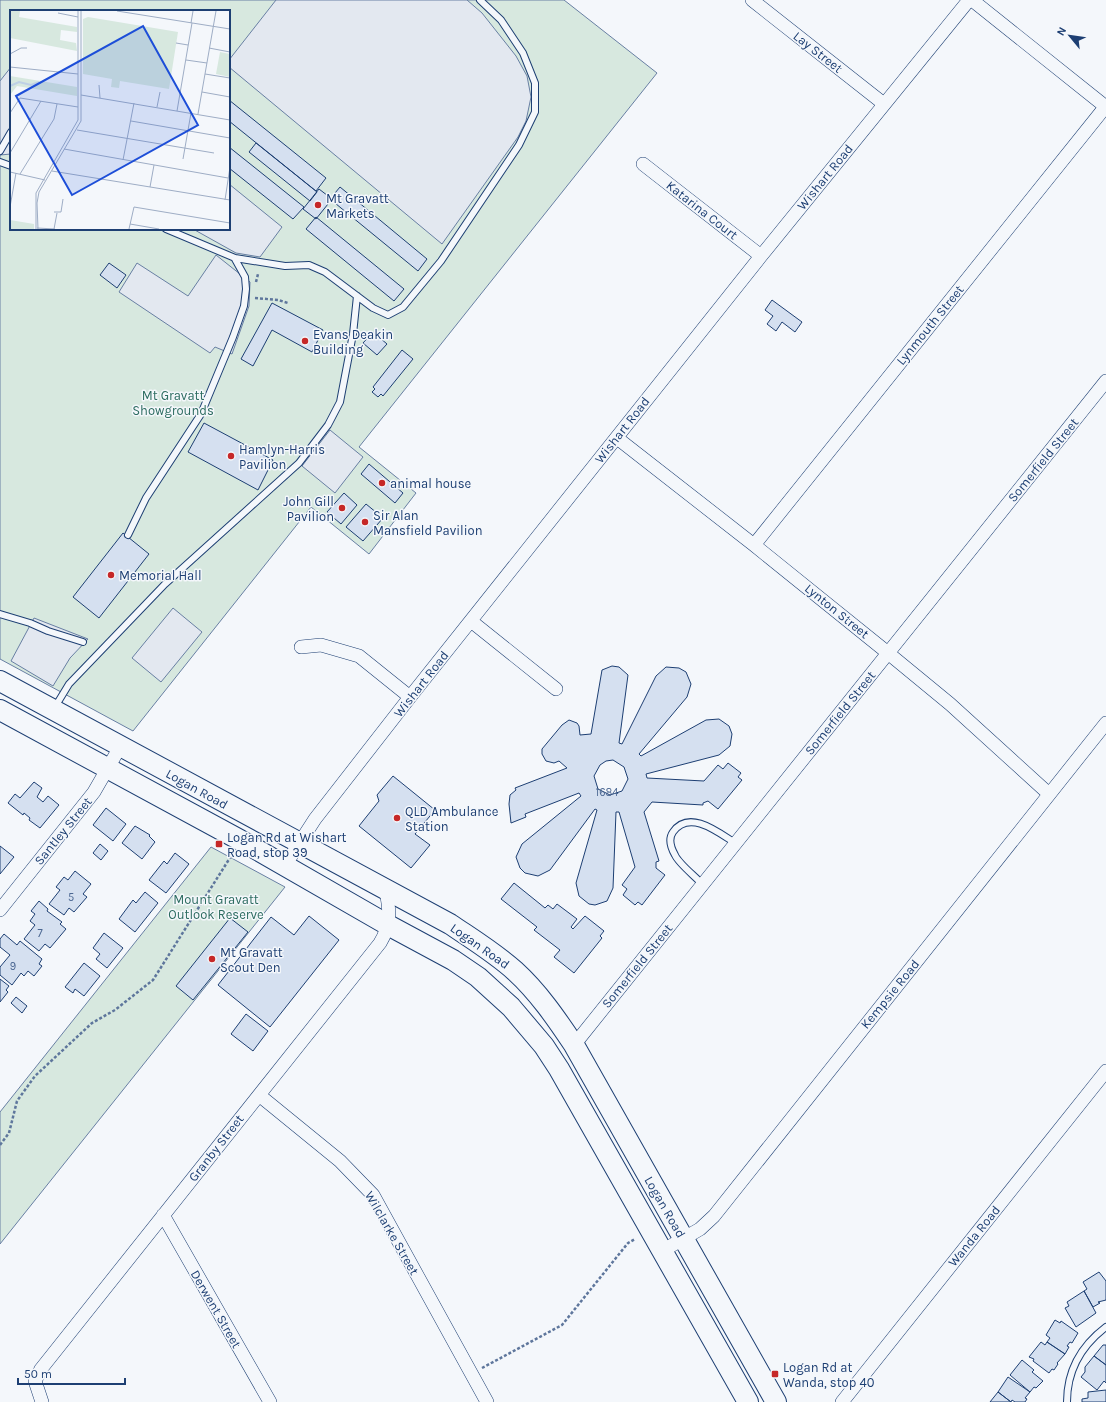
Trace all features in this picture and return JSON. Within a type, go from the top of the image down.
[{"type":"main road","name":"Logan Road","points":[[0,682],[298,844],[450,924],[492,952],[514,970],[543,1001],[574,1045],[776,1402]]},
{"type":"main road","name":"Logan Road","points":[[0,710],[240,840],[284,867],[453,960],[478,977],[512,1007],[530,1028],[559,1069],[748,1402]]},
{"type":"street","name":"Lay Street","points":[[752,0],[884,104]]},
{"type":"street","name":"Wishart Road","points":[[284,867],[298,844],[328,802],[410,697],[761,256],[969,0]]},
{"type":"street","points":[[972,0],[1106,106]]},
{"type":"street","name":"Lynmouth Street","points":[[754,545],[1106,106]]},
{"type":"street","name":"Katarina Court","points":[[643,164],[761,256]]},
{"type":"street","name":"Somerfield Street","points":[[574,1045],[1106,381]]},
{"type":"street","name":"Lynton Street","points":[[617,438],[754,545],[950,704],[1049,794]]},
{"type":"street","points":[[471,621],[556,689]]},
{"type":"street","points":[[301,647],[321,645],[359,656],[410,697]]},
{"type":"street","name":"Kempsie Road","points":[[662,1251],[704,1226],[714,1216],[1106,723]]},
{"type":"street","name":"Santley Street","points":[[0,910],[94,792],[109,769],[120,747]]},
{"type":"street","name":"Granby Street","points":[[42,1402],[35,1381],[41,1369],[380,943],[388,925],[390,908],[386,891]]},
{"type":"street","name":"Wanda Road","points":[[842,1402],[1106,1071]]},
{"type":"street","name":"Wilclarke Street","points":[[259,1095],[340,1161],[373,1195],[487,1402]]},
{"type":"street","name":"Derwent Street","points":[[163,1215],[270,1402]]},
{"type":"lane","points":[[168,230],[235,259],[285,266],[309,265],[325,272],[373,308],[388,314],[403,307],[441,260],[477,209],[519,145],[535,112],[535,83],[523,54],[501,20],[480,0]]},
{"type":"lane","points":[[0,150],[10,134]]},
{"type":"lane","points":[[0,162],[10,166]]},
{"type":"lane","points":[[128,535],[146,498],[200,414],[233,338],[244,306],[246,289],[245,277],[235,259]]},
{"type":"lane","points":[[53,710],[70,684],[165,584],[299,463],[328,425],[340,402],[353,334],[357,296]]},
{"type":"lane","points":[[0,614],[83,642]]},
{"type":"lane","points":[[702,884],[675,857],[670,845],[672,834],[677,827],[686,821],[698,823],[713,828],[735,843]]},
{"type":"lane","points":[[1067,1402],[1068,1383],[1073,1365],[1092,1338],[1106,1327]]},
{"type":"path","points":[[254,298],[278,300],[288,303]]},
{"type":"path","points":[[0,1145],[9,1133],[17,1102],[35,1076],[92,1023],[115,1010],[153,980],[240,840]]},
{"type":"path","points":[[471,1374],[562,1325],[628,1244],[635,1239]]},
{"type":"green space","name":"Mt Gravatt Showgrounds","points":[[0,0],[564,0],[657,73],[359,447],[416,493],[369,554],[311,507],[133,731],[0,659]]},
{"type":"green space","name":"Mount Gravatt Outlook Reserve","points":[[211,847],[285,887],[0,1244],[0,1112]]},
{"type":"shaded area","points":[[276,0],[467,0],[482,13],[516,56],[527,76],[531,97],[526,121],[518,137],[442,244],[230,68],[230,59]]},
{"type":"shaded area","points":[[10,68],[10,154],[0,155],[0,81]]},
{"type":"shaded area","points":[[230,185],[282,227],[260,257],[236,253],[195,230],[230,230]]},
{"type":"shaded area","points":[[216,255],[250,282],[249,306],[232,354],[215,347],[210,353],[119,292],[137,263],[188,296]]},
{"type":"shaded area","points":[[330,430],[363,457],[335,493],[302,466]]},
{"type":"shaded area","points":[[173,608],[202,632],[161,682],[132,658]]},
{"type":"shaded area","points":[[34,618],[88,639],[70,658],[53,686],[11,661]]},
{"type":"building","points":[[230,101],[326,178],[316,191],[230,122]]},
{"type":"building","points":[[256,143],[317,192],[310,201],[249,152]]},
{"type":"building","points":[[230,148],[304,207],[293,219],[230,169]]},
{"type":"building","points":[[340,187],[427,259],[418,271],[330,199]]},
{"type":"building","points":[[319,189],[332,199],[316,219],[303,209]]},
{"type":"building","points":[[316,217],[404,289],[394,301],[306,229]]},
{"type":"building","points":[[109,263],[126,275],[117,288],[100,275]]},
{"type":"building","points":[[772,300],[802,322],[795,332],[782,322],[776,331],[767,324],[773,316],[765,310]]},
{"type":"building","name":"Evans Deakin Building","points":[[272,303],[323,330],[312,352],[272,330],[253,366],[241,359]]},
{"type":"building","points":[[373,332],[387,344],[377,355],[363,343]]},
{"type":"building","points":[[402,350],[413,359],[383,396],[381,394],[378,397],[372,392],[375,389],[373,387]]},
{"type":"building","name":"Hamlyn-Harris Pavilion","points":[[204,423],[273,460],[258,490],[188,452]]},
{"type":"building","name":"animal house","points":[[369,464],[403,493],[395,503],[361,474]]},
{"type":"building","name":"John Gill Pavilion","points":[[344,493],[357,505],[341,524],[327,512]]},
{"type":"building","name":"Sir Alan Mansfield Pavilion","points":[[366,504],[383,518],[363,541],[346,527]]},
{"type":"building","name":"Memorial Hall","points":[[123,533],[149,554],[99,618],[73,597]]},
{"type":"building","points":[[612,666],[619,667],[628,675],[619,743],[622,744],[656,676],[666,667],[679,668],[686,672],[691,684],[687,697],[639,754],[641,756],[706,720],[719,719],[729,726],[732,734],[730,746],[719,755],[646,774],[647,778],[704,781],[718,765],[723,769],[728,763],[741,773],[738,777],[742,780],[718,809],[708,801],[703,803],[703,805],[652,802],[644,812],[659,861],[656,862],[656,868],[665,875],[642,905],[638,902],[635,905],[623,895],[627,889],[622,885],[635,867],[619,812],[616,812],[613,888],[607,901],[595,905],[589,904],[579,896],[576,883],[597,810],[595,809],[550,870],[538,876],[525,873],[520,868],[516,857],[522,844],[581,796],[579,793],[525,814],[526,817],[511,823],[509,804],[510,795],[516,790],[515,788],[567,768],[559,761],[554,763],[546,761],[542,754],[542,749],[562,725],[569,720],[577,723],[579,726],[580,735],[591,734],[602,670]],"holes":[[[613,760],[624,767],[628,779],[622,791],[610,795],[598,789],[594,776],[600,765],[606,761]]]},
{"type":"building","name":"QLD Ambulance Station","points":[[393,776],[435,810],[415,834],[430,845],[411,868],[359,826],[379,801],[377,795]]},
{"type":"building","points":[[34,782],[42,788],[37,797],[43,802],[48,796],[59,805],[40,828],[29,820],[30,818],[24,813],[23,815],[8,803],[15,794],[20,798]]},
{"type":"building","points":[[106,808],[126,824],[113,841],[93,825]]},
{"type":"building","points":[[135,826],[150,835],[149,836],[155,842],[142,859],[122,843]]},
{"type":"building","points":[[100,844],[108,851],[101,860],[93,853]]},
{"type":"building","points":[[0,846],[14,857],[0,874]]},
{"type":"building","points":[[175,853],[189,864],[166,893],[149,880],[164,861],[167,864]]},
{"type":"building","points":[[75,871],[91,884],[83,894],[87,897],[74,912],[69,908],[64,915],[49,904],[60,890],[56,887],[64,877],[68,880]]},
{"type":"building","points":[[514,883],[545,908],[548,905],[553,909],[557,904],[577,919],[571,927],[573,929],[585,916],[604,931],[600,936],[602,938],[574,973],[554,957],[560,950],[534,930],[537,927],[501,899]]},
{"type":"building","points":[[145,892],[158,903],[135,932],[119,919],[133,900],[136,903]]},
{"type":"building","points":[[39,901],[48,909],[47,911],[62,922],[60,924],[66,929],[50,948],[45,944],[39,951],[24,939],[35,925],[30,921],[35,914],[31,911]]},
{"type":"building","points":[[309,916],[339,940],[270,1027],[218,985],[271,917],[294,935]]},
{"type":"building","name":"Mt Gravatt Scout Den","points":[[230,918],[248,932],[193,1000],[176,986]]},
{"type":"building","points":[[104,933],[123,948],[107,968],[96,959],[100,954],[93,948]]},
{"type":"building","points":[[4,934],[17,945],[20,941],[42,959],[39,964],[42,966],[34,976],[28,971],[24,976],[21,973],[12,985],[0,975],[0,967],[10,955],[0,947],[0,939]]},
{"type":"building","points":[[84,963],[100,976],[84,996],[75,989],[73,993],[65,987]]},
{"type":"building","points":[[0,979],[9,986],[6,990],[8,992],[0,1002]]},
{"type":"building","points":[[16,997],[27,1006],[22,1013],[11,1003]]},
{"type":"building","points":[[246,1014],[268,1031],[253,1051],[231,1034]]},
{"type":"building","points":[[1099,1272],[1106,1281],[1106,1300],[1098,1302],[1100,1303],[1093,1307],[1084,1291],[1087,1289],[1083,1282]]},
{"type":"building","points":[[1084,1291],[1096,1313],[1076,1327],[1065,1308],[1069,1306],[1067,1302]]},
{"type":"building","points":[[1055,1320],[1060,1323],[1061,1321],[1078,1333],[1072,1343],[1070,1342],[1067,1346],[1069,1347],[1065,1354],[1047,1342],[1050,1338],[1046,1335]]},
{"type":"building","points":[[1041,1342],[1045,1345],[1047,1342],[1065,1354],[1057,1363],[1058,1364],[1054,1370],[1052,1369],[1049,1373],[1033,1361],[1034,1359],[1029,1357]]},
{"type":"building","points":[[1103,1345],[1106,1345],[1106,1365],[1094,1356]]},
{"type":"building","points":[[1094,1356],[1106,1365],[1106,1383],[1104,1381],[1097,1390],[1081,1377],[1085,1372],[1085,1367]]},
{"type":"building","points":[[1022,1360],[1034,1370],[1032,1372],[1043,1381],[1036,1388],[1034,1387],[1030,1392],[1010,1375]]},
{"type":"building","points":[[1008,1377],[1030,1392],[1025,1398],[1027,1399],[1025,1402],[1015,1402],[1012,1400],[1011,1402],[998,1392]]},
{"type":"building","points":[[1106,1390],[1106,1402],[1082,1402],[1082,1399],[1088,1398],[1088,1392]]},
{"type":"building","points":[[998,1392],[1011,1402],[990,1402]]},
{"type":"place","name":"Mt Gravatt Markets","points":[[318,205]]},
{"type":"place","name":"Evans Deakin Building","points":[[305,341]]},
{"type":"place","name":"Hamlyn-Harris Pavilion","points":[[231,456]]},
{"type":"place","name":"animal house","points":[[382,483]]},
{"type":"place","name":"John Gill Pavilion","points":[[342,508]]},
{"type":"place","name":"Sir Alan Mansfield Pavilion","points":[[365,522]]},
{"type":"place","name":"Memorial Hall","points":[[111,575]]},
{"type":"place","name":"QLD Ambulance Station","points":[[397,818]]},
{"type":"place","name":"Logan Rd at Wishart Road, stop 39","points":[[219,844]]},
{"type":"place","name":"Mt Gravatt Scout Den","points":[[212,959]]},
{"type":"place","name":"Logan Rd at Wanda, stop 40","points":[[775,1374]]}]
